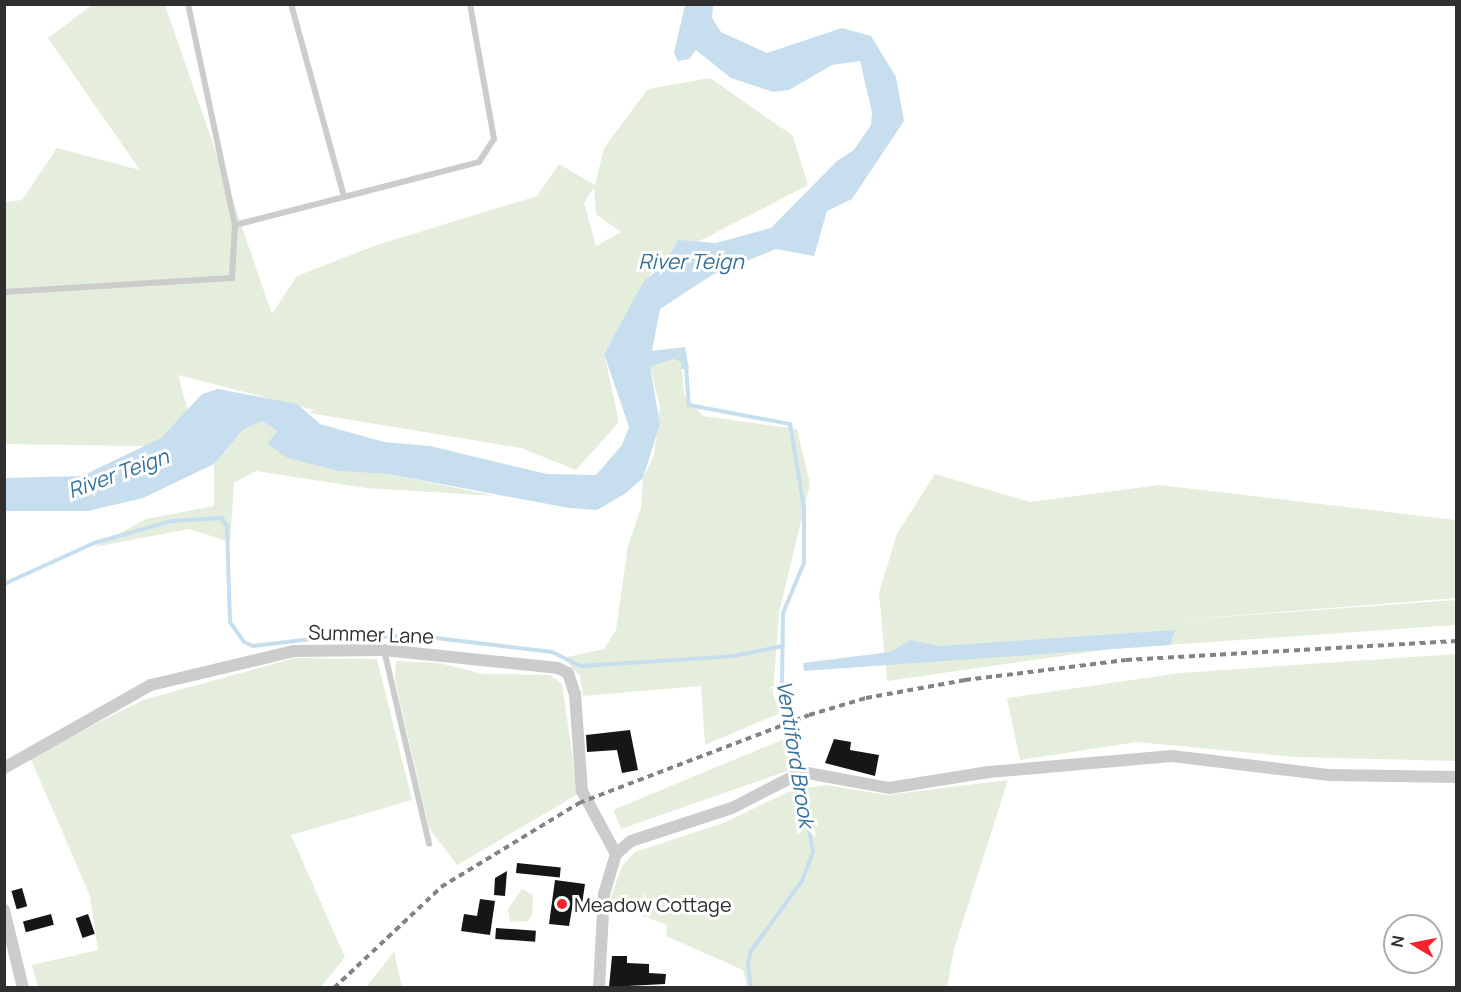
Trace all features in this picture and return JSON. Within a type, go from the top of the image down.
[{"type":"street","name":"Summer Lane","points":[[4,768],[151,685],[294,651],[384,650],[568,673],[576,694],[582,791],[616,854]]},
{"type":"street","points":[[599,987],[604,894],[616,854],[631,841],[732,808],[789,776],[802,772],[889,788],[989,772],[1172,756],[1330,775],[1456,777]]},
{"type":"street","points":[[4,910],[23,987]]},
{"type":"lane","points":[[4,292],[232,279],[235,225],[188,4]]},
{"type":"lane","points":[[291,4],[344,197]]},
{"type":"lane","points":[[235,225],[479,162],[494,139],[470,4]]},
{"type":"lane","points":[[384,650],[429,844]]},
{"type":"green space","points":[[92,5],[165,5],[272,314],[297,276],[374,246],[537,196],[559,164],[595,185],[604,148],[648,89],[710,78],[793,136],[808,185],[657,263],[604,353],[619,422],[576,470],[521,448],[309,413],[314,410],[178,375],[198,447],[5,444],[5,202],[22,200],[57,148],[140,170],[48,38]],"holes":[[[594,187],[596,214],[621,232],[596,246],[584,203]]]},
{"type":"green space","points":[[673,359],[681,362],[684,394],[703,416],[797,429],[810,484],[779,613],[773,694],[780,713],[705,745],[701,686],[583,696],[580,676],[563,658],[604,649],[616,630],[628,546],[641,508],[643,478],[654,455],[660,407],[650,367]]},
{"type":"green space","points":[[262,421],[277,431],[267,444],[344,471],[388,474],[496,496],[366,488],[256,471],[234,483],[230,542],[189,529],[94,547],[146,519],[214,506],[214,464],[243,430]]},
{"type":"green space","points":[[935,474],[1030,502],[1159,485],[1456,520],[1456,598],[1166,621],[1456,600],[1456,625],[1111,649],[887,681],[879,593],[897,534]]},
{"type":"green space","points":[[1456,654],[1456,761],[1295,757],[1137,742],[1020,760],[1007,698],[1180,673]]},
{"type":"green space","points":[[295,658],[377,659],[412,800],[291,835],[345,957],[321,987],[38,987],[32,965],[98,950],[90,896],[30,757],[143,700]]},
{"type":"green space","points":[[396,661],[440,663],[483,674],[550,675],[562,684],[578,794],[457,865],[429,828],[395,680]]},
{"type":"green space","points":[[784,739],[790,770],[621,829],[613,810]]},
{"type":"green space","points":[[1008,780],[954,949],[947,987],[747,987],[743,970],[666,936],[667,925],[609,903],[622,866],[635,852],[726,822],[792,790],[826,785],[887,795]]},
{"type":"green space","points":[[522,889],[533,895],[532,915],[528,921],[510,922],[508,909]]},
{"type":"green space","points":[[394,952],[402,987],[366,987]]},
{"type":"water","name":"River Teign","points":[[685,5],[713,5],[712,18],[721,32],[767,53],[842,28],[871,36],[896,77],[904,121],[852,199],[827,211],[814,256],[776,249],[712,275],[660,309],[652,351],[685,347],[689,369],[681,369],[681,362],[673,359],[650,367],[660,424],[643,478],[626,493],[597,510],[569,508],[388,474],[339,471],[288,458],[267,444],[277,431],[262,421],[243,430],[214,464],[143,498],[88,511],[5,511],[5,478],[82,476],[161,438],[202,394],[218,389],[297,404],[320,424],[384,442],[430,446],[547,474],[596,475],[622,445],[629,427],[604,354],[644,281],[664,265],[678,240],[716,243],[771,228],[837,161],[854,150],[871,125],[872,112],[860,61],[832,65],[789,90],[773,92],[731,78],[696,50],[689,59],[678,61],[674,53]]},
{"type":"water","points":[[1175,630],[1170,645],[804,671],[803,663],[890,652],[911,640],[939,646]]},
{"type":"building","points":[[630,730],[638,770],[622,773],[617,750],[587,752],[586,735]]},
{"type":"building","points":[[834,739],[851,742],[850,750],[879,755],[875,776],[825,763]]},
{"type":"building","points":[[517,863],[561,868],[560,878],[516,873]]},
{"type":"building","points":[[507,871],[505,896],[494,895],[495,878]]},
{"type":"building","name":"Meadow Cottage","points":[[555,880],[585,884],[582,904],[573,903],[569,926],[549,924]]},
{"type":"building","points":[[22,888],[27,906],[17,909],[11,891]]},
{"type":"building","points":[[480,899],[495,901],[490,935],[461,931],[464,914],[477,916]]},
{"type":"building","points":[[51,914],[54,925],[26,932],[23,922]]},
{"type":"building","points":[[88,914],[95,934],[83,938],[76,918]]},
{"type":"building","points":[[496,928],[536,931],[535,942],[495,939]]},
{"type":"building","points":[[612,956],[627,956],[627,963],[649,964],[649,973],[666,974],[665,984],[609,987]]},
{"type":"waterway","name":"Ventiford Brook","points":[[686,366],[689,405],[790,424],[804,508],[804,563],[783,613],[782,683],[813,852],[802,881],[751,951],[748,964],[751,988]]},
{"type":"waterway","points":[[4,584],[94,543],[171,521],[221,518],[227,526],[230,622],[244,642],[253,646],[329,637],[420,636],[552,652],[581,666],[734,656],[783,646]]},
{"type":"railway","points":[[334,988],[441,887],[579,803],[809,715],[866,698],[965,680],[1126,660],[1456,641]]},
{"type":"place","name":"Meadow Cottage","points":[[562,904]]}]
